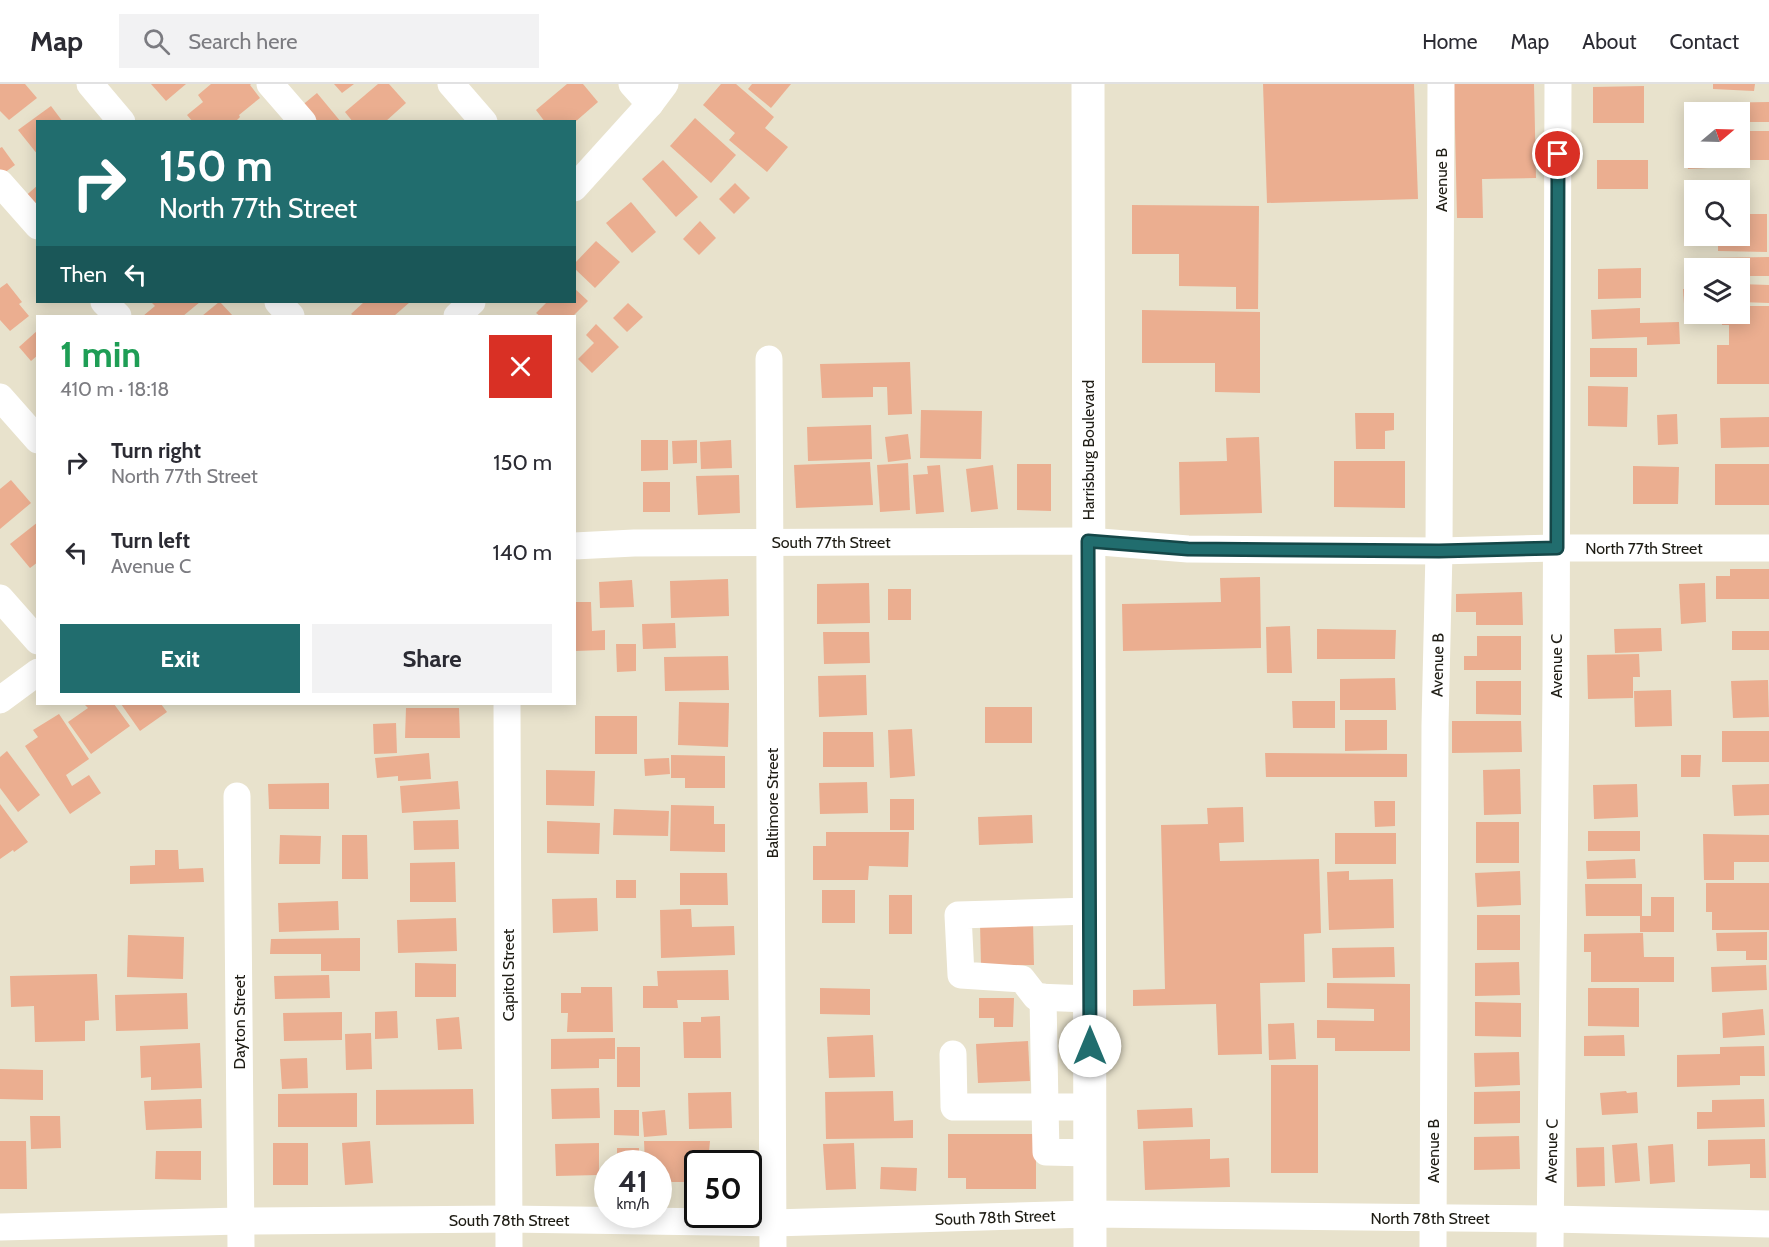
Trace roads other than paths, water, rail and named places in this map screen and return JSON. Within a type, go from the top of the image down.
[{"type":"main road","name":"Harrisburg Boulevard","points":[[1088,84],[1090,1247]]},
{"type":"street","points":[[90,84],[121,120]]},
{"type":"street","points":[[270,84],[301,120]]},
{"type":"street","points":[[451,84],[482,120]]},
{"type":"street","points":[[576,186],[658,94],[632,84]]},
{"type":"street","name":"Avenue B","points":[[1433,1247],[1441,84]]},
{"type":"street","name":"Avenue C","points":[[1550,1247],[1557,548],[1558,84]]},
{"type":"street","points":[[0,183],[36,224]]},
{"type":"street","points":[[105,303],[117,315]]},
{"type":"street","points":[[279,303],[290,315]]},
{"type":"street","name":"Baltimore Street","points":[[769,359],[773,1235]]},
{"type":"street","points":[[0,397],[36,438]]},
{"type":"street","name":"South 77th Street","points":[[576,546],[634,543],[1088,541]]},
{"type":"street","name":"North 77th Street","points":[[1088,541],[1188,549],[1439,551],[1557,548],[1769,548]]},
{"type":"street","points":[[0,598],[36,639]]},
{"type":"street","points":[[0,700],[36,673]]},
{"type":"street","name":"Capitol Street","points":[[507,705],[508,1247]]},
{"type":"street","name":"Dayton Street","points":[[237,796],[240,1234]]},
{"type":"street","points":[[1089,911],[958,915],[961,975],[1022,979],[1036,997],[1089,999]]},
{"type":"street","points":[[1043,997],[1046,1152],[1090,1153]]},
{"type":"street","points":[[953,1054],[954,1107],[1090,1107]]},
{"type":"street","name":"South 78th Street","points":[[0,1227],[240,1234],[508,1219],[773,1235],[1090,1214]]},
{"type":"street","name":"North 78th Street","points":[[1090,1214],[1769,1224]]}]
